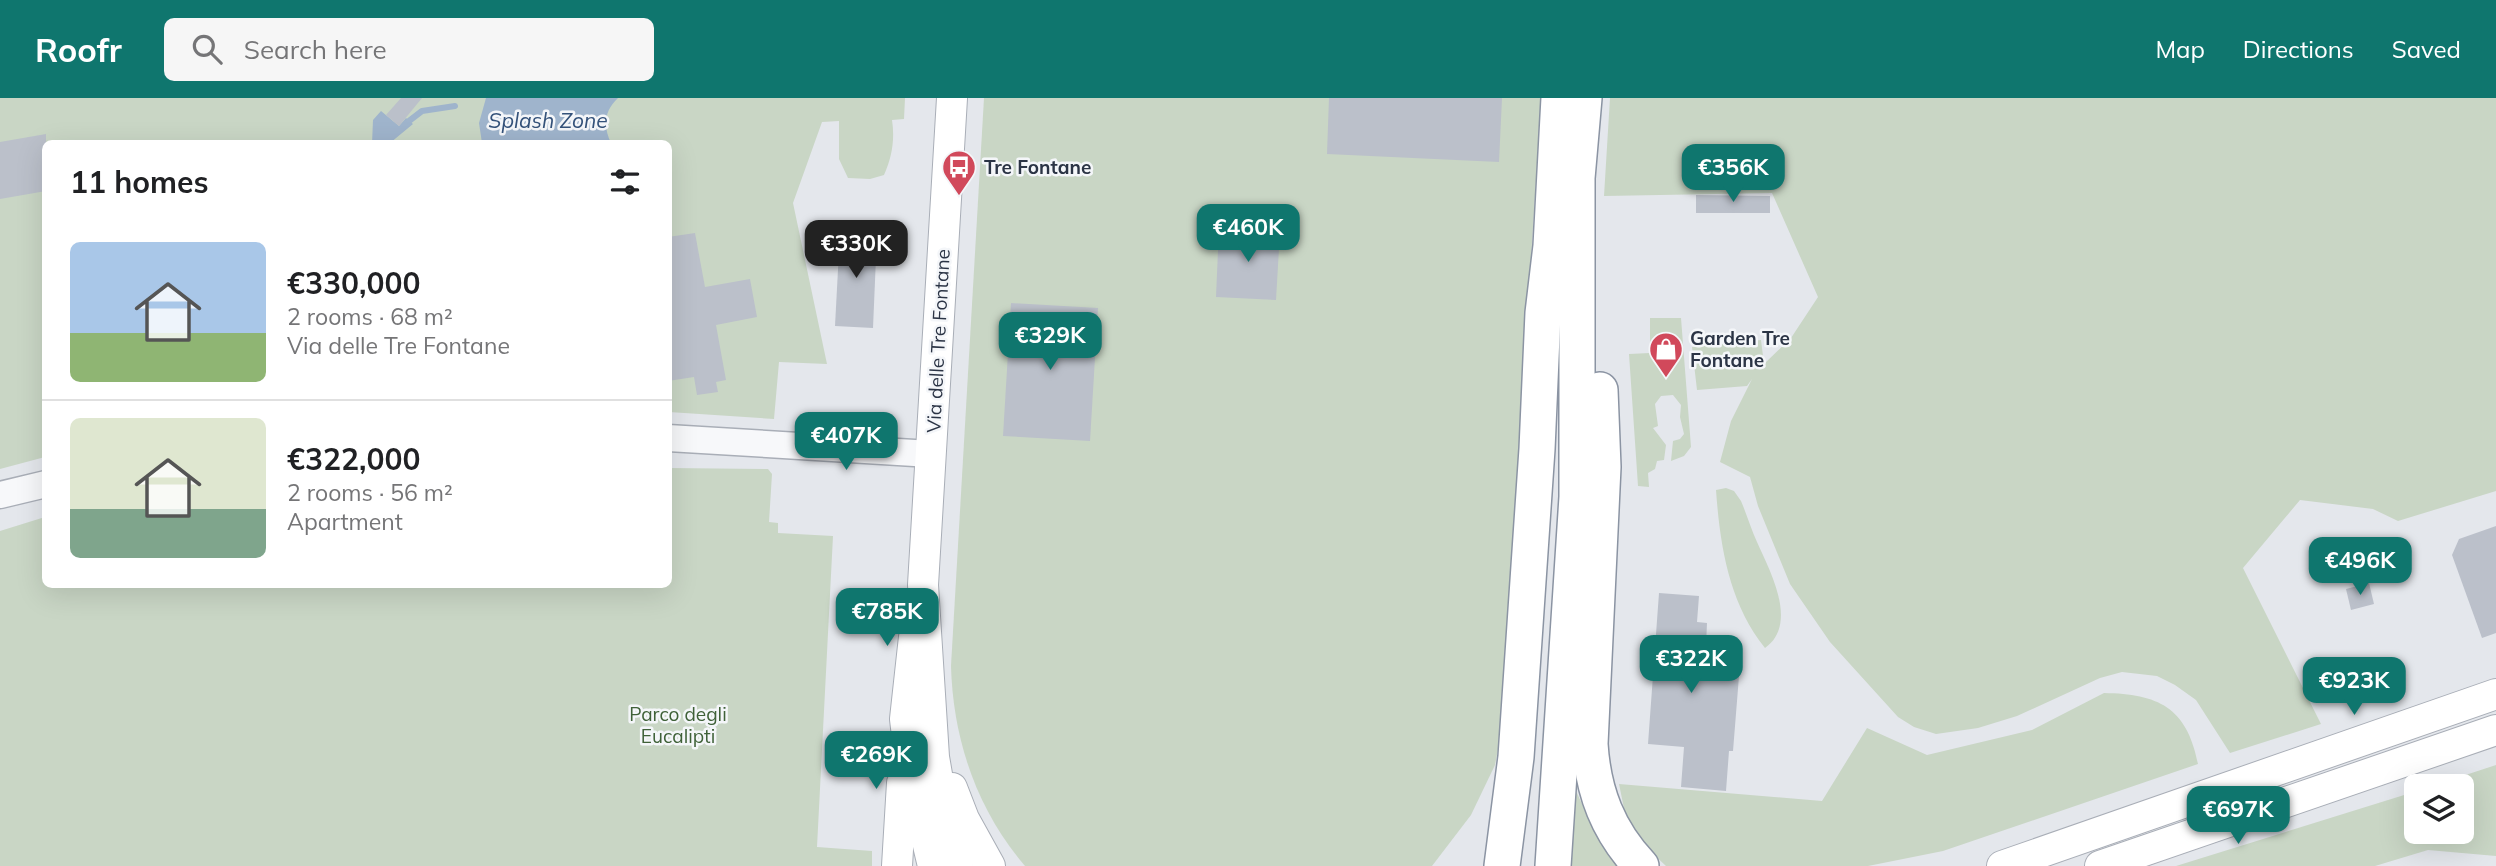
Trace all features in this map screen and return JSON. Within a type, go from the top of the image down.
[{"type":"highway","points":[[1502,866],[1517,757],[1543,313],[1551,246],[1559,98]]},
{"type":"highway","points":[[1553,866],[1577,497],[1578,159],[1584,98]]},
{"type":"highway","points":[[1578,216],[1600,389],[1603,448],[1590,744],[1592,767],[1596,792],[1610,825],[1620,842],[1641,866]]},
{"type":"highway","points":[[1529,866],[1554,477],[1555,291],[1551,246]]},
{"type":"main road","name":"Via delle Tre Fontane","points":[[933,866],[912,778],[905,719],[912,647],[923,585],[952,98]]},
{"type":"main road","name":"Via delle Tre Fontane","points":[[923,585],[937,782],[948,836],[958,866]]},
{"type":"main road","points":[[2001,866],[2496,694]]},
{"type":"main road","points":[[932,706],[956,799],[990,866]]},
{"type":"main road","points":[[897,866],[905,719]]},
{"type":"main road","points":[[2101,866],[2496,730]]},
{"type":"street","points":[[672,438],[931,454]]},
{"type":"street","points":[[0,495],[42,485]]},
{"type":"green space","points":[[0,98],[905,98],[904,119],[892,120],[892,148],[884,175],[870,179],[848,178],[839,159],[839,121],[822,122],[793,203],[827,364],[779,362],[774,419],[672,412],[672,140],[42,140],[42,458],[0,469]]},
{"type":"green space","points":[[984,98],[1541,98],[1502,728],[1495,765],[1471,815],[1432,866],[1025,866],[993,822],[971,773],[963,747],[953,694],[951,666]]},
{"type":"green space","points":[[1610,98],[2496,98],[2496,491],[2398,521],[2373,509],[2300,500],[2243,568],[2321,724],[2230,753],[2196,700],[2157,676],[2122,672],[2100,678],[2017,716],[1978,728],[1936,734],[1914,727],[1898,717],[1830,642],[1790,584],[1758,506],[1750,477],[1720,462],[1731,421],[1752,379],[1747,386],[1697,390],[1692,347],[1761,340],[1764,364],[1791,338],[1818,297],[1772,193],[1604,196]]},
{"type":"green space","points":[[1650,318],[1681,318],[1691,447],[1684,456],[1671,461],[1673,441],[1684,434],[1680,417],[1681,405],[1673,395],[1661,396],[1655,404],[1658,426],[1653,428],[1666,445],[1664,460],[1657,461],[1655,469],[1648,473],[1649,487],[1638,486],[1629,354],[1650,353]]},
{"type":"green space","name":"Parco degli Eucalipti","points":[[672,468],[768,469],[772,474],[769,522],[778,523],[778,533],[833,536],[817,847],[872,851],[872,866],[0,866],[0,531],[42,518],[42,588],[672,588]]},
{"type":"green space","points":[[1726,488],[1734,491],[1741,501],[1779,597],[1780,625],[1775,638],[1765,648],[1743,612],[1728,573],[1716,490]]},
{"type":"green space","points":[[2104,693],[2140,696],[2167,708],[2178,717],[2186,729],[2198,764],[1943,851],[1868,866],[1666,866],[1648,849],[1626,818],[1619,784],[1822,801],[1867,728],[1927,755],[2032,730]]},
{"type":"green space","points":[[2496,765],[2496,856],[2428,850],[2375,866],[2176,866],[2404,795],[2404,844],[2474,844],[2474,774],[2469,774]]},
{"type":"green space","points":[[1572,782],[1596,835],[1619,866],[1565,866]]},
{"type":"water","name":"Splash Zone","points":[[486,98],[618,98],[606,119],[610,140],[482,140],[479,123]]},
{"type":"water","points":[[381,111],[399,126],[406,118],[413,124],[394,140],[372,140],[373,120]]},
{"type":"building","points":[[401,98],[422,98],[399,126],[386,115]]},
{"type":"building","points":[[1329,98],[1502,98],[1499,162],[1327,154]]},
{"type":"building","points":[[46,134],[46,140],[42,140],[42,192],[0,199],[0,142]]},
{"type":"building","points":[[1696,195],[1770,196],[1770,213],[1696,213]]},
{"type":"building","points":[[1219,228],[1280,231],[1276,300],[1216,297]]},
{"type":"building","points":[[840,232],[877,234],[873,328],[835,326]]},
{"type":"building","points":[[695,233],[705,287],[750,279],[757,317],[716,325],[726,380],[716,382],[718,392],[697,395],[694,377],[672,380],[672,236]]},
{"type":"building","points":[[1011,303],[1098,308],[1090,441],[1003,436]]},
{"type":"building","points":[[2496,526],[2496,633],[2482,638],[2452,555],[2459,539]]},
{"type":"building","points":[[2369,583],[2374,604],[2351,610],[2346,589]]},
{"type":"building","points":[[1659,593],[1699,596],[1697,622],[1707,623],[1706,646],[1716,647],[1714,674],[1739,676],[1733,751],[1729,751],[1726,791],[1681,787],[1684,747],[1648,744]]},
{"type":"waterway","points":[[409,121],[422,111],[455,106]]},
{"type":"place","name":"Tre Fontane","points":[[959,197]]},
{"type":"place","name":"Garden Tre Fontane","points":[[1666,379]]}]
